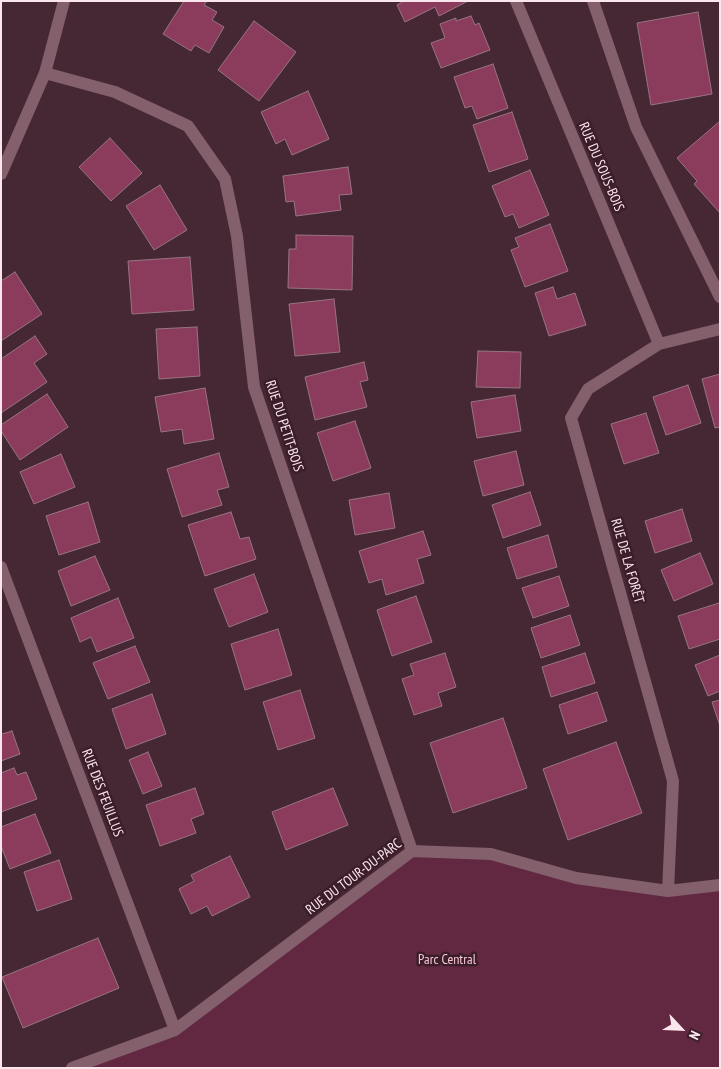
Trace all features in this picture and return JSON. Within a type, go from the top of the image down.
[{"type":"street","points":[[1,174],[45,73],[64,1]]},
{"type":"street","name":"RUE DU SOUS-BOIS","points":[[516,1],[659,344]]},
{"type":"street","points":[[594,1],[636,127],[720,297]]},
{"type":"street","name":"RUE DU PETIT-BOIS","points":[[45,73],[115,92],[188,126],[225,178],[237,236],[254,387],[412,851]]},
{"type":"street","name":"RUE DE LA FORÊT","points":[[668,891],[673,781],[571,418],[588,389],[659,344],[720,329]]},
{"type":"street","name":"RUE DES FEUILLUS","points":[[1,567],[176,1030]]},
{"type":"street","name":"RUE DU TOUR-DU-PARC","points":[[72,1068],[176,1030],[412,851],[492,854],[576,878],[668,891],[720,885]]},
{"type":"green space","name":"Parc Central","points":[[412,851],[491,854],[668,891],[720,885],[720,1068],[72,1068],[175,1030]]},
{"type":"building","points":[[184,1],[207,1],[204,5],[217,12],[212,20],[224,27],[209,53],[195,45],[191,51],[163,34]]},
{"type":"building","points":[[404,1],[468,1],[439,16],[435,7],[405,22],[397,5]]},
{"type":"building","points":[[698,12],[712,94],[651,105],[637,23]]},
{"type":"building","points":[[471,16],[475,25],[479,23],[490,50],[441,68],[431,43],[445,38],[440,24],[456,18],[456,21]]},
{"type":"building","points":[[254,21],[296,52],[259,101],[218,70]]},
{"type":"building","points":[[493,64],[508,108],[477,119],[472,106],[465,108],[454,77]]},
{"type":"building","points":[[308,91],[329,139],[292,155],[285,139],[276,144],[261,112]]},
{"type":"building","points":[[512,112],[528,159],[489,172],[473,125]]},
{"type":"building","points":[[720,121],[720,213],[694,184],[697,181],[677,158]]},
{"type":"building","points":[[110,138],[142,173],[111,201],[79,167]]},
{"type":"building","points":[[348,167],[352,194],[339,195],[341,210],[296,216],[294,201],[286,202],[283,176]]},
{"type":"building","points":[[530,170],[549,215],[519,228],[513,214],[505,217],[492,186]]},
{"type":"building","points":[[160,185],[187,230],[154,250],[126,206]]},
{"type":"building","points":[[550,224],[568,271],[525,287],[511,250],[519,247],[515,238]]},
{"type":"building","points":[[296,235],[353,236],[352,290],[288,288],[289,249],[296,249]]},
{"type":"building","points":[[190,257],[194,310],[132,314],[128,261]]},
{"type":"building","points":[[15,272],[42,314],[1,341],[1,281]]},
{"type":"building","points":[[553,287],[557,299],[575,293],[586,325],[549,336],[535,293]]},
{"type":"building","points":[[334,299],[340,352],[295,356],[289,304]]},
{"type":"building","points":[[197,327],[200,376],[159,379],[156,329]]},
{"type":"building","points":[[35,336],[47,354],[34,363],[47,382],[1,413],[1,359]]},
{"type":"building","points":[[478,351],[521,352],[520,388],[476,387]]},
{"type":"building","points":[[364,362],[368,380],[360,382],[367,407],[315,420],[305,377]]},
{"type":"building","points":[[720,374],[720,427],[715,428],[702,379]]},
{"type":"building","points":[[688,385],[701,423],[666,435],[653,397]]},
{"type":"building","points":[[205,388],[214,439],[184,444],[182,429],[161,432],[155,397]]},
{"type":"building","points":[[47,394],[68,427],[20,460],[1,431],[1,425]]},
{"type":"building","points":[[515,395],[521,431],[477,438],[471,402]]},
{"type":"building","points":[[646,413],[659,453],[624,464],[611,424]]},
{"type":"building","points":[[355,421],[371,468],[333,481],[317,433]]},
{"type":"building","points":[[516,451],[524,485],[483,496],[474,461]]},
{"type":"building","points":[[219,453],[229,487],[217,490],[222,505],[182,517],[167,469]]},
{"type":"building","points":[[61,454],[75,487],[34,504],[20,472]]},
{"type":"building","points":[[530,492],[541,525],[503,538],[492,505]]},
{"type":"building","points":[[389,493],[395,528],[355,535],[349,500]]},
{"type":"building","points":[[88,502],[100,542],[59,555],[46,516]]},
{"type":"building","points":[[682,509],[692,541],[655,553],[645,521]]},
{"type":"building","points":[[231,512],[240,539],[249,537],[256,559],[205,576],[188,525]]},
{"type":"building","points":[[423,531],[431,555],[417,559],[424,583],[386,595],[382,579],[369,583],[359,551]]},
{"type":"building","points":[[548,535],[557,567],[517,579],[507,548]]},
{"type":"building","points":[[700,553],[713,584],[674,601],[661,570]]},
{"type":"building","points":[[95,556],[110,590],[71,606],[58,571]]},
{"type":"building","points":[[254,574],[268,612],[229,627],[214,589]]},
{"type":"building","points":[[559,576],[569,606],[533,618],[522,588]]},
{"type":"building","points":[[416,596],[432,642],[392,656],[377,610]]},
{"type":"building","points":[[118,598],[134,638],[97,652],[91,637],[80,642],[71,618]]},
{"type":"building","points":[[719,603],[720,639],[689,649],[678,616]]},
{"type":"building","points":[[570,615],[580,645],[541,658],[531,628]]},
{"type":"building","points":[[278,629],[292,675],[245,690],[231,644]]},
{"type":"building","points":[[135,646],[150,682],[108,699],[93,663]]},
{"type":"building","points":[[445,653],[456,687],[438,693],[442,706],[414,715],[402,679],[414,675],[410,664]]},
{"type":"building","points":[[585,653],[595,683],[551,697],[542,667]]},
{"type":"building","points":[[720,655],[720,691],[708,696],[695,665]]},
{"type":"building","points":[[300,690],[315,738],[278,750],[263,702]]},
{"type":"building","points":[[597,692],[607,721],[568,734],[559,705]]},
{"type":"building","points":[[152,694],[166,734],[126,749],[112,709]]},
{"type":"building","points":[[720,700],[720,726],[712,702]]},
{"type":"building","points":[[503,718],[527,788],[453,813],[430,743]]},
{"type":"building","points":[[12,731],[20,754],[1,761],[1,733]]},
{"type":"building","points":[[616,742],[642,813],[568,840],[543,769]]},
{"type":"building","points":[[148,752],[162,786],[143,794],[129,760]]},
{"type":"building","points":[[14,768],[17,775],[26,772],[37,799],[1,812],[1,773]]},
{"type":"building","points":[[195,788],[204,814],[191,819],[196,833],[160,846],[146,805]]},
{"type":"building","points":[[333,788],[348,825],[286,850],[272,812]]},
{"type":"building","points":[[35,814],[51,853],[10,869],[1,846],[1,827]]},
{"type":"building","points":[[230,856],[250,897],[212,916],[207,906],[191,914],[179,889],[194,881],[191,875]]},
{"type":"building","points":[[59,860],[72,899],[37,911],[24,872]]},
{"type":"building","points":[[98,938],[119,988],[23,1028],[2,977]]}]
